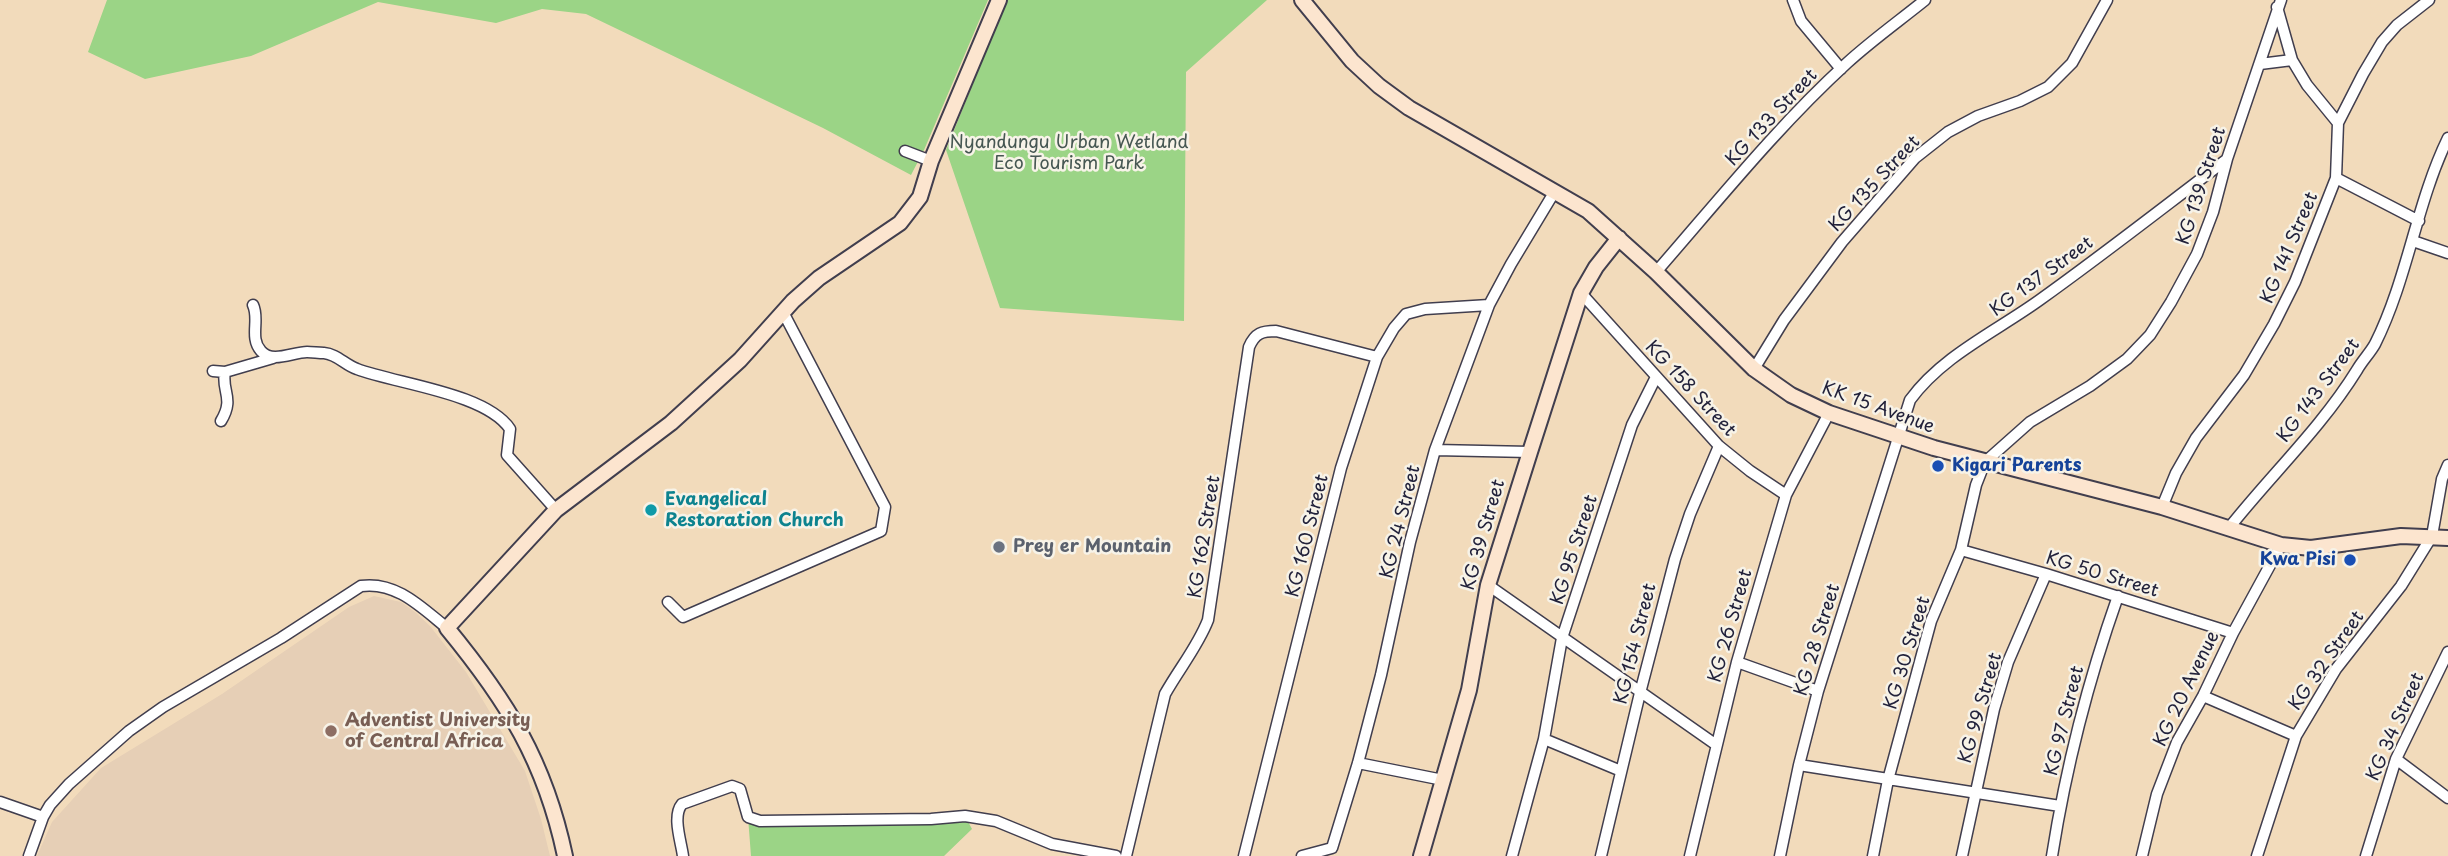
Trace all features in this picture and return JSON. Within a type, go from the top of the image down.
[{"type":"street","points":[[447,628],[556,510],[671,423],[740,360],[783,312],[819,278],[900,223],[920,198],[931,161],[999,0]]},
{"type":"street","name":"KK 15 Avenue","points":[[1303,0],[1352,61],[1389,93],[1409,108],[1588,211],[1656,272],[1754,369],[1791,395],[1829,413],[1985,463],[2162,507],[2281,545],[2323,547],[2401,536],[2448,538]]},
{"type":"street","points":[[1793,0],[1801,21],[1841,69]]},
{"type":"street","name":"KG 133 Street","points":[[1656,272],[1797,112],[1841,69],[1926,0]]},
{"type":"street","name":"KG 135 Street","points":[[1754,369],[1784,320],[1842,242],[1915,158],[1958,127],[2048,87],[2072,63],[2107,0]]},
{"type":"street","name":"KG 141 Street","points":[[2162,507],[2176,473],[2196,438],[2244,375],[2295,282],[2336,178],[2338,123],[2382,42],[2397,24],[2429,0]]},
{"type":"street","points":[[2278,3],[2292,60],[2307,85],[2338,123]]},
{"type":"street","name":"KG 139 Street","points":[[1985,463],[2030,422],[2090,386],[2127,359],[2150,335],[2197,254],[2213,212],[2227,159],[2278,3]]},
{"type":"street","points":[[2260,64],[2292,60]]},
{"type":"street","name":"KG 143 Street","points":[[2229,528],[2261,487],[2311,432],[2373,346],[2392,305],[2436,163],[2448,138]]},
{"type":"street","points":[[905,151],[931,161]]},
{"type":"street","name":"KG 137 Street","points":[[1898,436],[1910,400],[1923,382],[1946,363],[2041,300],[2227,159]]},
{"type":"street","points":[[2336,178],[2419,221]]},
{"type":"street","name":"KG 24 Street","points":[[1302,856],[1331,852],[1358,763],[1390,639],[1410,541],[1434,450],[1489,305],[1555,191]]},
{"type":"street","name":"KG 39 Street","points":[[1421,856],[1469,690],[1488,585],[1530,452],[1581,293],[1619,238]]},
{"type":"street","points":[[2413,241],[2448,253]]},
{"type":"street","name":"KG 158 Street","points":[[1581,293],[1719,446],[1786,495]]},
{"type":"street","points":[[253,305],[254,335],[259,349],[273,358]]},
{"type":"street","name":"KG 160 Street","points":[[1244,856],[1341,468],[1377,357],[1394,328],[1406,314],[1425,309],[1489,305]]},
{"type":"street","points":[[668,602],[683,617],[881,531],[885,507],[783,312]]},
{"type":"street","name":"KG 162 Street","points":[[1126,856],[1165,694],[1202,636],[1208,620],[1249,346],[1254,336],[1264,331],[1276,331],[1377,357]]},
{"type":"street","points":[[246,366],[254,359],[259,349]]},
{"type":"street","points":[[213,371],[225,372],[306,352],[330,354],[354,368],[430,389],[492,412],[510,429],[507,455],[556,510]]},
{"type":"street","points":[[221,421],[228,402],[223,380],[225,372]]},
{"type":"street","name":"KG 95 Street","points":[[1512,856],[1544,739],[1562,638],[1632,425],[1656,377]]},
{"type":"street","name":"KG 26 Street","points":[[1690,856],[1715,744],[1786,495],[1829,413]]},
{"type":"street","name":"KG 28 Street","points":[[1780,856],[1818,691],[1898,436]]},
{"type":"street","name":"KG 154 Street","points":[[1601,856],[1675,559],[1690,514],[1719,446]]},
{"type":"street","points":[[1434,450],[1530,452]]},
{"type":"street","name":"KG 30 Street","points":[[1872,856],[1888,780],[1931,621],[1961,550],[1976,485],[1985,463]]},
{"type":"street","points":[[2432,536],[2442,478],[2448,465]]},
{"type":"street","name":"KG 32 Street","points":[[2257,856],[2295,736],[2336,669],[2401,586],[2432,536]]},
{"type":"street","name":"KG 20 Avenue","points":[[2142,856],[2157,794],[2177,742],[2281,545]]},
{"type":"street","name":"KG 50 Street","points":[[1961,550],[2046,573],[2233,633]]},
{"type":"street","name":"KG 99 Street","points":[[1962,856],[1994,709],[2008,662],[2046,573]]},
{"type":"street","points":[[29,856],[43,817],[69,784],[129,731],[163,707],[281,638],[361,586],[374,584],[400,591],[447,628],[499,695],[545,780],[565,856]]},
{"type":"street","points":[[1488,585],[1715,744]]},
{"type":"street","name":"KG 97 Street","points":[[2052,856],[2060,806],[2090,682],[2118,596]]},
{"type":"street","name":"KG 34 Street","points":[[2366,856],[2396,759],[2448,652]]},
{"type":"street","points":[[1737,662],[1818,691]]},
{"type":"street","points":[[2203,696],[2295,736]]},
{"type":"street","points":[[1544,739],[1621,771]]},
{"type":"street","points":[[2396,759],[2448,798]]},
{"type":"street","points":[[1358,763],[1443,780]]},
{"type":"street","points":[[1799,765],[2060,806]]},
{"type":"street","points":[[683,856],[677,815],[679,807],[732,786],[740,789],[748,817],[760,821],[931,819],[965,816],[996,821],[1052,844],[1116,856]]},
{"type":"street","points":[[0,802],[43,817]]},
{"type":"shaded area","name":"Adventist University of Central Africa","points":[[374,596],[401,602],[415,612],[430,626],[466,672],[525,771],[550,856],[37,856],[52,822],[101,768],[222,694],[349,607]]},
{"type":"green space","name":"Nyandungu Urban Wetland Eco Tourism Park","points":[[107,0],[988,0],[911,175],[823,128],[586,14],[542,9],[496,23],[378,2],[251,56],[145,79],[88,52]]},
{"type":"green space","name":"Nyandungu Urban Wetland Eco Tourism Park","points":[[1007,0],[1267,0],[1186,72],[1184,321],[1000,308],[946,150]]},
{"type":"green space","points":[[965,816],[972,829],[944,856],[751,856],[748,817]]},
{"type":"place","name":"Kigari Parents","points":[[1938,466]]},
{"type":"place","name":"Evangelical Restoration Church","points":[[651,510]]},
{"type":"place","name":"Prey er Mountain","points":[[999,547]]},
{"type":"place","name":"Kwa Pisi","points":[[2350,560]]},
{"type":"place","name":"Adventist University of Central Africa","points":[[331,731]]}]
